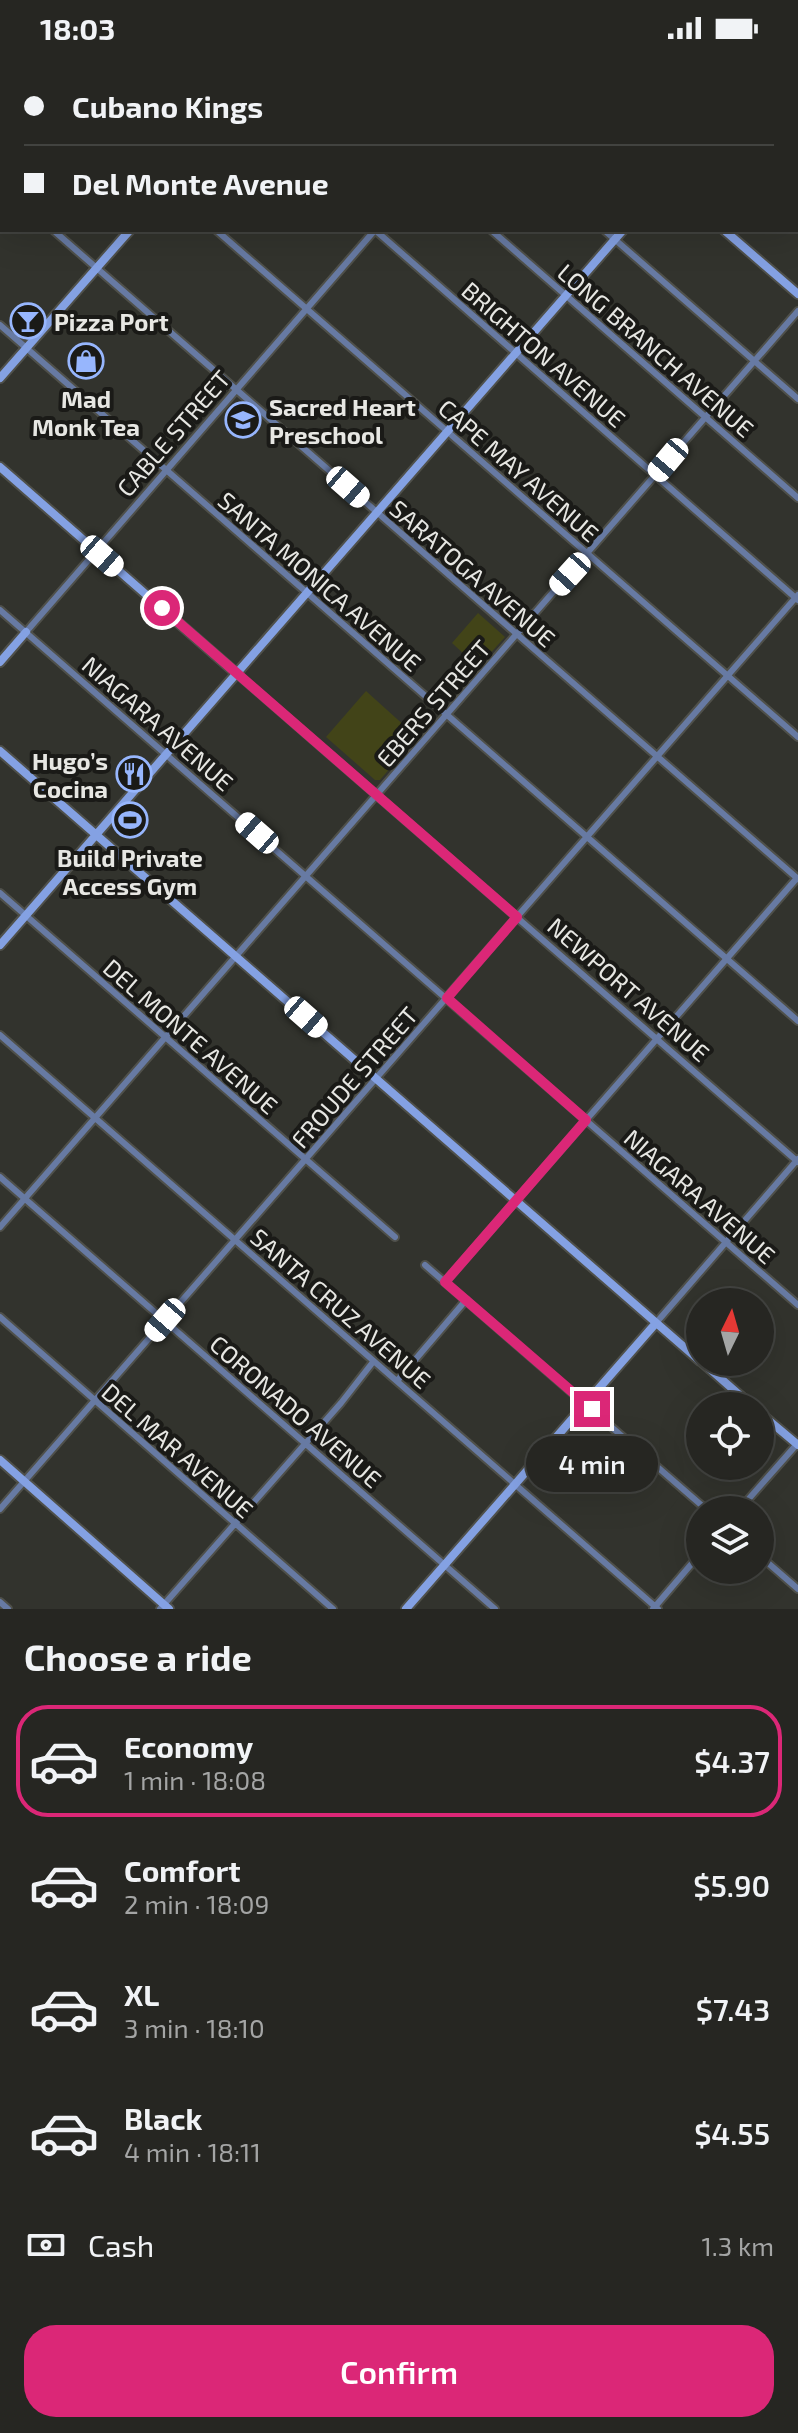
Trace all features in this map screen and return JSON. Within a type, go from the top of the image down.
[{"type":"street","name":"SARATOGA AVENUE","points":[[55,232],[798,878]]},
{"type":"street","points":[[0,378],[128,232]]},
{"type":"street","name":"CAPE MAY AVENUE","points":[[218,232],[798,737]]},
{"type":"street","name":"CABLE STREET","points":[[0,662],[373,232]]},
{"type":"street","name":"BRIGHTON AVENUE","points":[[377,232],[797,598]]},
{"type":"street","name":"LONG BRANCH AVENUE","points":[[493,232],[798,498]]},
{"type":"street","points":[[606,232],[798,399]]},
{"type":"street","points":[[0,945],[621,232]]},
{"type":"street","points":[[726,232],[798,294]]},
{"type":"street","name":"EBERS STREET","points":[[0,1227],[798,311]]},
{"type":"street","name":"SANTA MONICA AVENUE","points":[[0,325],[798,1021]]},
{"type":"street","name":"NEWPORT AVENUE","points":[[0,467],[798,1161]]},
{"type":"street","name":"FROUDE STREET","points":[[0,1509],[797,598]]},
{"type":"street","name":"NIAGARA AVENUE","points":[[0,610],[798,1305]]},
{"type":"street","points":[[0,751],[686,1348]]},
{"type":"street","points":[[445,1282],[798,878]]},
{"type":"street","name":"DEL MONTE AVENUE","points":[[0,893],[395,1237]]},
{"type":"street","name":"SANTA CRUZ AVENUE","points":[[0,1035],[655,1608]]},
{"type":"street","points":[[406,1609],[798,1161]]},
{"type":"street","name":"CORONADO AVENUE","points":[[0,1177],[495,1609]]},
{"type":"street","points":[[425,1265],[691,1496]]},
{"type":"street","points":[[397,1381],[466,1300]]},
{"type":"street","name":"DEL MAR AVENUE","points":[[0,1317],[333,1609]]},
{"type":"street","points":[[0,1460],[165,1607],[373,1362]]},
{"type":"street","points":[[718,1376],[736,1392]]},
{"type":"street","points":[[752,1496],[798,1444],[774,1424]]},
{"type":"street","points":[[774,1568],[798,1589]]},
{"type":"street","points":[[655,1608],[686,1571]]},
{"type":"street","points":[[0,1602],[8,1609]]},
{"type":"green space","points":[[478,613],[505,637],[478,667],[452,643]]},
{"type":"green space","points":[[460,660],[472,670],[457,687],[445,677]]},
{"type":"green space","points":[[366,691],[417,737],[380,780],[375,780],[326,737]]},
{"type":"place","name":"Pizza Port","points":[[28,321]]},
{"type":"place","name":"Mad Monk Tea","points":[[86,361]]},
{"type":"place","name":"Sacred Heart Preschool","points":[[243,420]]},
{"type":"place","name":"Hugo’s Cocina","points":[[134,774]]},
{"type":"place","name":"Build Private Access Gym","points":[[130,820]]},
{"type":"route","points":[[162,608],[517,917],[447,998],[586,1120],[445,1282],[592,1409]]}]
